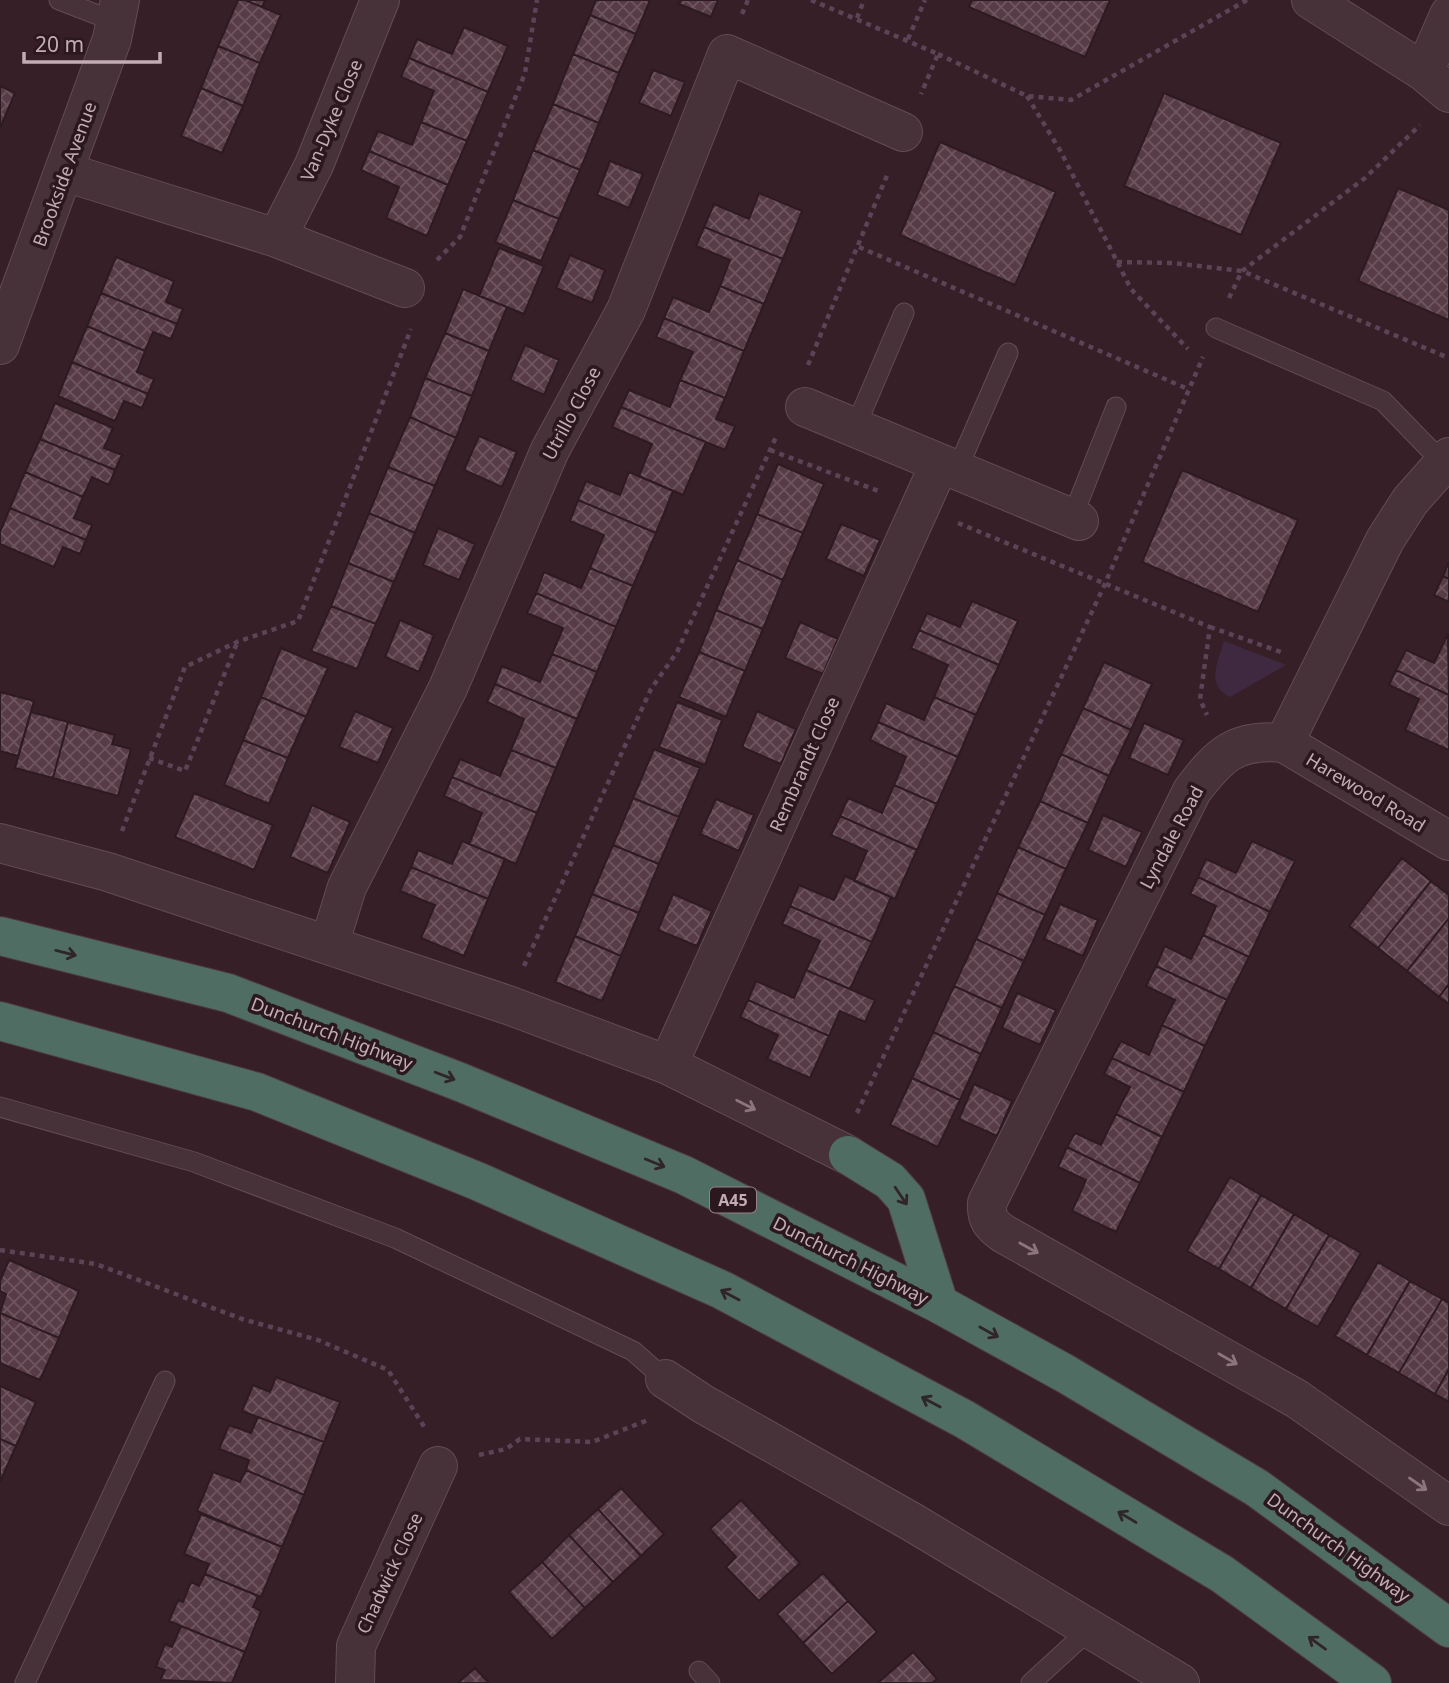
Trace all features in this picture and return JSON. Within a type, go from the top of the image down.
[{"type":"highway","name":"Dunchurch Highway","points":[[0,936],[228,993],[460,1082],[684,1175],[939,1304],[1066,1374],[1257,1488],[1449,1628]]},
{"type":"highway","points":[[0,1021],[257,1092],[477,1181],[722,1290],[964,1419],[1222,1574],[1372,1683]]},
{"type":"highway","points":[[843,1152],[890,1181],[906,1199],[939,1304]]},
{"type":"street","name":"Van-Dyke Close","points":[[277,238],[314,165],[380,0]]},
{"type":"street","points":[[1311,0],[1439,85],[1449,15]]},
{"type":"street","name":"Brookside Avenue","points":[[0,345],[65,172],[118,11]]},
{"type":"street","name":"Utrillo Close","points":[[329,945],[347,887],[448,688],[550,450],[626,310],[727,54],[903,132]]},
{"type":"street","points":[[65,172],[277,238],[410,302]]},
{"type":"street","points":[[797,402],[1076,519]]},
{"type":"street","points":[[1283,743],[1385,540],[1410,501],[1446,460]]},
{"type":"street","name":"Rembrandt Close","points":[[668,1065],[921,507],[948,466]]},
{"type":"street","name":"Lyndale Road","points":[[1283,743],[1248,742],[1225,754],[1192,791],[987,1203],[986,1216],[993,1226],[1004,1234],[1297,1399],[1449,1506]]},
{"type":"street","name":"Harewood Road","points":[[1283,743],[1449,841]]},
{"type":"street","points":[[0,842],[108,872],[508,1005],[668,1065],[843,1152]]},
{"type":"street","points":[[665,1379],[703,1405],[1091,1628],[1180,1683]]},
{"type":"street","name":"Chadwick Close","points":[[355,1683],[356,1646],[438,1466]]},
{"type":"lane","points":[[59,0],[118,11]]},
{"type":"lane","points":[[855,428],[905,313]]},
{"type":"lane","points":[[1216,328],[1383,401],[1446,460]]},
{"type":"lane","points":[[948,466],[1008,353]]},
{"type":"lane","points":[[1076,519],[1116,407]]},
{"type":"lane","points":[[0,1107],[194,1162],[395,1238],[633,1350],[665,1379]]},
{"type":"lane","points":[[25,1683],[164,1381]]},
{"type":"lane","points":[[1031,1683],[1091,1628]]},
{"type":"path","points":[[108,872],[149,758],[186,667],[237,642],[298,621],[410,302],[460,237],[525,73],[537,0]]},
{"type":"path","points":[[811,0],[908,39],[1027,96],[1071,100],[1247,0]]},
{"type":"path","points":[[857,18],[864,0]]},
{"type":"path","points":[[908,39],[925,0]]},
{"type":"path","points":[[508,1005],[651,689],[677,652],[770,450],[797,402],[903,132],[938,54]]},
{"type":"path","points":[[843,1152],[867,1094],[1104,586],[1242,271],[1365,178],[1420,125],[1439,85]]},
{"type":"path","points":[[1027,96],[1061,152],[1131,289],[1200,362]]},
{"type":"path","points":[[859,247],[1188,390]]},
{"type":"path","points":[[1117,262],[1173,263],[1242,271],[1449,358]]},
{"type":"path","points":[[770,450],[921,507],[1104,586],[1321,667]]},
{"type":"path","points":[[1210,627],[1200,699],[1225,754]]},
{"type":"path","points":[[149,758],[185,771],[237,642]]},
{"type":"path","points":[[0,1250],[96,1264],[242,1319],[318,1340],[388,1370],[422,1419],[438,1466],[506,1449],[520,1439],[592,1442],[640,1422],[703,1405]]},
{"type":"shaded area","points":[[1224,641],[1286,665],[1230,697],[1218,686],[1215,673]]},
{"type":"building","points":[[238,0],[245,0],[281,15],[260,63],[218,46]]},
{"type":"building","points":[[245,0],[265,0],[262,7]]},
{"type":"building","points":[[596,0],[650,0],[636,34],[590,15]]},
{"type":"building","points":[[681,0],[718,0],[711,17],[679,4]]},
{"type":"building","points":[[972,0],[1110,0],[1085,57],[969,7]]},
{"type":"building","points":[[590,15],[636,34],[619,73],[573,54]]},
{"type":"building","points":[[464,27],[508,46],[488,92],[409,58],[417,39],[452,54]]},
{"type":"building","points":[[218,46],[260,63],[243,106],[201,88]]},
{"type":"building","points":[[573,54],[619,73],[599,123],[553,104]]},
{"type":"building","points":[[409,58],[488,92],[467,141],[421,122],[434,91],[401,77]]},
{"type":"building","points":[[653,70],[685,82],[671,116],[639,103]]},
{"type":"building","points":[[0,86],[15,93],[0,128]]},
{"type":"building","points":[[201,88],[243,106],[222,153],[181,136]]},
{"type":"building","points":[[1164,93],[1281,143],[1241,235],[1124,186]]},
{"type":"building","points":[[553,104],[599,123],[580,170],[533,150]]},
{"type":"building","points":[[421,122],[467,141],[448,185],[369,151],[378,131],[412,145]]},
{"type":"building","points":[[940,142],[1056,192],[1015,285],[900,235]]},
{"type":"building","points":[[533,150],[580,170],[559,219],[513,200]]},
{"type":"building","points":[[369,151],[448,185],[427,236],[386,218],[399,187],[361,170]]},
{"type":"building","points":[[610,161],[643,174],[629,208],[597,195]]},
{"type":"building","points":[[1398,188],[1449,210],[1449,320],[1358,281]]},
{"type":"building","points":[[759,193],[802,211],[783,259],[704,227],[714,204],[749,219]]},
{"type":"building","points":[[513,200],[559,219],[541,261],[495,242]]},
{"type":"building","points":[[704,227],[783,259],[764,304],[720,286],[730,260],[696,246]]},
{"type":"building","points":[[499,248],[544,266],[524,314],[479,296]]},
{"type":"building","points":[[570,255],[605,270],[592,303],[556,288]]},
{"type":"building","points":[[116,257],[174,281],[166,302],[183,309],[177,324],[101,293]]},
{"type":"building","points":[[720,286],[764,304],[744,351],[664,318],[673,297],[709,312]]},
{"type":"building","points":[[463,289],[507,307],[489,351],[445,333]]},
{"type":"building","points":[[101,293],[177,324],[171,339],[153,332],[145,351],[87,326]]},
{"type":"building","points":[[664,318],[744,351],[725,398],[680,380],[693,352],[656,337]]},
{"type":"building","points":[[87,326],[145,351],[137,372],[154,379],[148,394],[72,362]]},
{"type":"building","points":[[445,333],[489,351],[472,396],[425,378]]},
{"type":"building","points":[[525,345],[559,360],[544,395],[510,380]]},
{"type":"building","points":[[72,362],[148,394],[142,408],[124,401],[115,421],[58,396]]},
{"type":"building","points":[[425,378],[472,396],[456,438],[410,417]]},
{"type":"building","points":[[680,380],[725,398],[716,419],[735,426],[725,450],[621,407],[629,390],[670,407]]},
{"type":"building","points":[[55,403],[113,428],[104,448],[122,455],[115,470],[40,439]]},
{"type":"building","points":[[621,407],[706,442],[683,495],[639,476],[652,444],[612,427]]},
{"type":"building","points":[[410,417],[456,438],[435,486],[388,467]]},
{"type":"building","points":[[479,436],[517,452],[502,487],[464,470]]},
{"type":"building","points":[[40,439],[115,470],[109,485],[92,477],[83,497],[25,472]]},
{"type":"building","points":[[778,464],[824,484],[803,533],[757,514]]},
{"type":"building","points":[[388,467],[435,486],[415,533],[369,513]]},
{"type":"building","points":[[1182,470],[1298,520],[1258,612],[1142,562]]},
{"type":"building","points":[[25,472],[83,497],[74,518],[92,525],[86,540],[10,508]]},
{"type":"building","points":[[629,472],[673,491],[656,533],[578,500],[586,481],[620,495]]},
{"type":"building","points":[[578,500],[656,533],[633,586],[590,568],[604,535],[570,521]]},
{"type":"building","points":[[10,508],[86,540],[80,554],[63,547],[54,567],[0,544],[0,532]]},
{"type":"building","points":[[369,513],[415,533],[394,582],[348,563]]},
{"type":"building","points":[[757,514],[803,533],[783,580],[737,560]]},
{"type":"building","points":[[841,524],[880,540],[864,576],[826,559]]},
{"type":"building","points":[[438,528],[475,544],[459,580],[423,565]]},
{"type":"building","points":[[737,560],[783,580],[763,629],[716,610]]},
{"type":"building","points":[[1449,562],[1449,579],[1443,576]]},
{"type":"building","points":[[348,563],[394,582],[376,624],[331,606]]},
{"type":"building","points":[[590,568],[633,586],[616,627],[536,593],[544,572],[581,588]]},
{"type":"building","points":[[1443,576],[1449,579],[1449,602],[1434,595]]},
{"type":"building","points":[[536,593],[616,627],[597,672],[552,654],[563,628],[527,613]]},
{"type":"building","points":[[972,601],[1018,621],[999,665],[919,630],[927,613],[960,627]]},
{"type":"building","points":[[331,606],[376,624],[357,669],[311,651]]},
{"type":"building","points":[[716,610],[763,629],[745,671],[699,652]]},
{"type":"building","points":[[400,620],[434,635],[419,672],[385,657]]},
{"type":"building","points":[[800,622],[838,639],[823,674],[785,658]]},
{"type":"building","points":[[919,630],[999,665],[976,715],[934,697],[948,665],[911,648]]},
{"type":"building","points":[[1448,634],[1449,695],[1396,670],[1406,650],[1434,663]]},
{"type":"building","points":[[281,648],[328,668],[306,717],[261,697]]},
{"type":"building","points":[[699,652],[745,671],[726,717],[679,697]]},
{"type":"building","points":[[552,654],[597,672],[577,719],[495,684],[502,666],[540,682]]},
{"type":"building","points":[[1104,662],[1152,684],[1131,730],[1083,708]]},
{"type":"building","points":[[1396,670],[1449,695],[1449,750],[1405,730],[1419,699],[1389,685]]},
{"type":"building","points":[[495,684],[577,719],[556,768],[511,750],[524,719],[487,702]]},
{"type":"building","points":[[0,692],[34,701],[18,756],[0,751]]},
{"type":"building","points":[[261,697],[306,717],[288,758],[243,740]]},
{"type":"building","points":[[934,697],[976,715],[958,757],[878,722],[886,703],[924,720]]},
{"type":"building","points":[[677,702],[722,720],[705,765],[659,747]]},
{"type":"building","points":[[1083,708],[1131,730],[1109,776],[1061,754]]},
{"type":"building","points":[[355,711],[393,728],[378,763],[339,747]]},
{"type":"building","points":[[757,711],[796,729],[781,764],[742,747]]},
{"type":"building","points":[[31,712],[68,722],[53,778],[15,768]]},
{"type":"building","points":[[68,722],[115,735],[112,744],[131,749],[118,796],[53,778]]},
{"type":"building","points":[[878,722],[958,757],[937,804],[894,785],[906,757],[870,740]]},
{"type":"building","points":[[1144,723],[1184,740],[1168,775],[1129,758]]},
{"type":"building","points":[[243,740],[288,758],[269,804],[224,785]]},
{"type":"building","points":[[654,749],[700,768],[679,817],[633,798]]},
{"type":"building","points":[[511,750],[556,768],[537,813],[452,777],[460,759],[500,776]]},
{"type":"building","points":[[1061,754],[1109,776],[1088,823],[1040,801]]},
{"type":"building","points":[[452,777],[537,813],[516,864],[469,844],[482,813],[444,796]]},
{"type":"building","points":[[894,785],[937,804],[917,850],[840,816],[848,798],[882,813]]},
{"type":"building","points":[[194,793],[273,825],[254,870],[175,837]]},
{"type":"building","points":[[633,798],[679,817],[659,864],[613,845]]},
{"type":"building","points":[[716,799],[754,815],[739,851],[700,834]]},
{"type":"building","points":[[1040,801],[1088,823],[1066,869],[1018,847]]},
{"type":"building","points":[[312,805],[350,822],[328,873],[290,857]]},
{"type":"building","points":[[1103,815],[1142,832],[1126,867],[1088,850]]},
{"type":"building","points":[[840,816],[917,850],[895,899],[854,881],[867,851],[831,835]]},
{"type":"building","points":[[462,841],[505,859],[488,899],[411,867],[418,850],[452,864]]},
{"type":"building","points":[[1252,841],[1295,861],[1270,912],[1198,877],[1206,859],[1236,873]]},
{"type":"building","points":[[613,845],[659,864],[639,913],[592,894]]},
{"type":"building","points":[[1018,847],[1066,869],[1045,915],[997,893]]},
{"type":"building","points":[[1402,858],[1431,881],[1378,948],[1349,926]]},
{"type":"building","points":[[411,867],[488,899],[464,956],[421,938],[435,905],[400,891]]},
{"type":"building","points":[[845,876],[891,897],[872,942],[790,906],[799,885],[834,900]]},
{"type":"building","points":[[1198,877],[1270,912],[1249,957],[1203,935],[1216,906],[1190,894]]},
{"type":"building","points":[[1431,881],[1449,895],[1449,918],[1407,971],[1378,948]]},
{"type":"building","points":[[997,893],[1045,915],[1024,961],[976,939]]},
{"type":"building","points":[[592,894],[639,913],[621,956],[575,936]]},
{"type":"building","points":[[673,894],[712,911],[697,946],[658,930]]},
{"type":"building","points":[[1060,904],[1098,920],[1083,956],[1044,939]]},
{"type":"building","points":[[790,906],[872,942],[850,989],[806,970],[820,941],[782,924]]},
{"type":"building","points":[[1449,918],[1449,984],[1439,997],[1407,971]]},
{"type":"building","points":[[1203,935],[1249,957],[1227,1000],[1156,966],[1165,946],[1191,959]]},
{"type":"building","points":[[575,936],[621,956],[602,1001],[555,982]]},
{"type":"building","points":[[976,939],[1024,961],[1002,1008],[954,986]]},
{"type":"building","points":[[1156,966],[1227,1000],[1205,1046],[1162,1025],[1175,1000],[1146,986]]},
{"type":"building","points":[[806,970],[875,1000],[865,1022],[840,1011],[829,1036],[748,1000],[756,981],[794,998]]},
{"type":"building","points":[[1449,984],[1449,1004],[1439,997]]},
{"type":"building","points":[[954,986],[1002,1008],[981,1054],[933,1032]]},
{"type":"building","points":[[1017,993],[1056,1010],[1040,1045],[1002,1028]]},
{"type":"building","points":[[748,1000],[829,1036],[810,1078],[767,1059],[778,1035],[740,1017]]},
{"type":"building","points":[[1162,1025],[1205,1046],[1184,1092],[1112,1058],[1121,1041],[1149,1055]]},
{"type":"building","points":[[933,1032],[981,1054],[960,1100],[912,1078]]},
{"type":"building","points":[[1112,1058],[1184,1092],[1162,1137],[1116,1114],[1130,1087],[1104,1074]]},
{"type":"building","points":[[912,1078],[960,1100],[938,1147],[890,1125]]},
{"type":"building","points":[[974,1084],[1012,1101],[997,1136],[959,1119]]},
{"type":"building","points":[[1116,1114],[1162,1137],[1140,1183],[1067,1147],[1075,1133],[1101,1145]]},
{"type":"building","points":[[1067,1147],[1140,1183],[1116,1232],[1072,1211],[1086,1180],[1058,1167]]},
{"type":"building","points":[[1230,1177],[1261,1195],[1219,1269],[1187,1251]]},
{"type":"building","points":[[1261,1195],[1294,1214],[1251,1288],[1219,1269]]},
{"type":"building","points":[[1294,1214],[1329,1235],[1286,1309],[1251,1288]]},
{"type":"building","points":[[1329,1235],[1361,1253],[1318,1327],[1286,1309]]},
{"type":"building","points":[[9,1260],[79,1291],[59,1338],[0,1313],[6,1294],[0,1291],[0,1281]]},
{"type":"building","points":[[1378,1262],[1410,1281],[1367,1355],[1335,1336]]},
{"type":"building","points":[[1410,1281],[1442,1299],[1399,1373],[1367,1355]]},
{"type":"building","points":[[1442,1299],[1449,1303],[1449,1369],[1435,1394],[1399,1373]]},
{"type":"building","points":[[0,1313],[59,1338],[40,1380],[0,1363]]},
{"type":"building","points":[[1449,1369],[1449,1402],[1435,1394]]},
{"type":"building","points":[[276,1377],[340,1402],[324,1442],[242,1411],[253,1385],[270,1392]]},
{"type":"building","points":[[0,1386],[36,1402],[16,1446],[0,1439]]},
{"type":"building","points":[[258,1417],[324,1442],[304,1495],[246,1470],[249,1460],[219,1449],[229,1425],[251,1433]]},
{"type":"building","points":[[0,1439],[16,1446],[0,1482]]},
{"type":"building","points":[[246,1470],[304,1495],[282,1547],[197,1511],[213,1472],[240,1482]]},
{"type":"building","points":[[621,1488],[664,1534],[641,1556],[598,1509]]},
{"type":"building","points":[[741,1500],[800,1563],[759,1601],[726,1567],[736,1557],[710,1529]]},
{"type":"building","points":[[598,1509],[641,1556],[613,1582],[569,1535]]},
{"type":"building","points":[[201,1514],[282,1547],[261,1597],[205,1574],[209,1564],[184,1554]]},
{"type":"building","points":[[569,1535],[613,1582],[585,1608],[542,1562]]},
{"type":"building","points":[[542,1562],[585,1608],[552,1639],[509,1592]]},
{"type":"building","points":[[823,1573],[848,1601],[803,1643],[777,1614]]},
{"type":"building","points":[[205,1574],[258,1596],[253,1607],[261,1611],[245,1652],[169,1621],[178,1600],[183,1602],[191,1582],[199,1586]]},
{"type":"building","points":[[848,1601],[877,1632],[832,1674],[803,1643]]},
{"type":"building","points":[[181,1626],[245,1652],[232,1683],[160,1680],[165,1670],[156,1667],[165,1644],[172,1647]]},
{"type":"building","points":[[913,1652],[937,1679],[932,1683],[878,1683]]},
{"type":"building","points":[[475,1668],[489,1683],[458,1683]]}]
